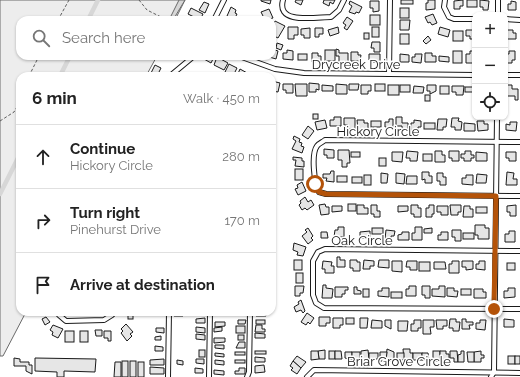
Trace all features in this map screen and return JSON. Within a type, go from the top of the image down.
[{"type":"street","points":[[216,16],[224,0]]},
{"type":"street","points":[[283,0],[282,6],[284,13],[292,18],[331,17],[339,10],[344,0]]},
{"type":"street","points":[[390,0],[390,74]]},
{"type":"street","points":[[444,0],[444,7],[449,17],[454,19],[472,19]]},
{"type":"street","points":[[498,0],[498,12]]},
{"type":"street","points":[[508,19],[520,20]]},
{"type":"street","points":[[175,72],[189,60]]},
{"type":"street","name":"Drycreek Drive","points":[[250,60],[275,69],[304,73],[472,75]]},
{"type":"street","points":[[508,75],[520,75]]},
{"type":"street","points":[[491,377],[494,372],[497,120]]},
{"type":"street","name":"Hickory Circle","points":[[520,142],[325,140],[318,144],[314,152],[315,184],[319,192],[326,194],[520,196]]},
{"type":"street","name":"Oak Circle","points":[[520,251],[325,249],[318,252],[313,261],[313,295],[316,303],[324,308],[520,309]]},
{"type":"street","points":[[60,316],[66,321],[104,320],[110,316]]},
{"type":"street","points":[[168,377],[169,316]]},
{"type":"street","points":[[209,377],[210,316]]},
{"type":"street","points":[[247,377],[249,372],[250,316]]},
{"type":"street","name":"Briar Grove Circle","points":[[307,377],[314,370],[520,373]]},
{"type":"street","points":[[439,371],[439,377]]},
{"type":"street","points":[[494,372],[497,377]]},
{"type":"path","points":[[60,16],[69,0]]},
{"type":"path","points":[[139,0],[147,10],[159,16]]},
{"type":"path","points":[[31,72],[37,60]]},
{"type":"path","points":[[0,121],[14,112],[16,109]]},
{"type":"shaded area","points":[[0,0],[185,0],[177,16],[16,16],[16,60],[155,60],[148,72],[16,72],[16,316],[24,316],[3,356],[0,356]]},
{"type":"shaded area","points":[[179,0],[185,0],[175,16],[171,16]]},
{"type":"building","points":[[261,0],[271,0],[270,4]]},
{"type":"building","points":[[296,0],[303,0],[301,5],[295,2]]},
{"type":"building","points":[[324,0],[335,0],[333,4],[330,2],[329,6],[323,3]]},
{"type":"building","points":[[401,0],[413,0],[413,4],[401,4]]},
{"type":"building","points":[[428,0],[435,0],[435,9],[426,10],[426,3],[428,3]]},
{"type":"building","points":[[463,0],[463,6],[460,6],[460,9],[454,9],[454,1]]},
{"type":"building","points":[[467,0],[477,0],[477,7],[467,7]]},
{"type":"building","points":[[480,0],[489,1],[488,10],[483,10],[483,7],[480,7]]},
{"type":"building","points":[[350,1],[362,7],[359,13],[356,12],[355,14],[349,12],[352,6],[349,4]]},
{"type":"building","points":[[370,1],[379,1],[379,11],[373,12],[373,8],[370,8]]},
{"type":"building","points":[[511,1],[516,2],[516,10],[508,10],[508,4],[511,4]]},
{"type":"building","points":[[204,2],[209,4],[205,13],[199,10]]},
{"type":"building","points":[[231,7],[236,10],[236,16],[227,16]]},
{"type":"building","points":[[191,8],[203,14],[202,16],[192,16],[188,14]]},
{"type":"building","points":[[400,8],[409,8],[409,18],[400,18]]},
{"type":"building","points":[[269,9],[272,16],[263,16],[261,12]]},
{"type":"building","points":[[433,14],[437,23],[432,25],[430,22],[428,23],[425,17]]},
{"type":"building","points":[[370,15],[380,15],[380,25],[370,25]]},
{"type":"building","points":[[347,17],[353,21],[347,30],[344,28],[346,25],[343,23]]},
{"type":"building","points":[[400,20],[410,20],[409,30],[400,30]]},
{"type":"building","points":[[276,22],[285,26],[278,38],[276,37]]},
{"type":"building","points":[[288,27],[298,27],[298,35],[294,35],[294,39],[288,39]]},
{"type":"building","points":[[338,27],[339,33],[330,36],[328,30]]},
{"type":"building","points":[[372,27],[379,27],[379,37],[372,37]]},
{"type":"building","points":[[440,27],[450,30],[448,37],[438,34]]},
{"type":"building","points":[[310,28],[310,38],[304,38],[304,35],[301,35],[301,29]]},
{"type":"building","points":[[315,28],[323,28],[323,34],[319,34],[319,37],[315,37]]},
{"type":"building","points":[[466,30],[472,30],[472,39],[470,39],[470,36],[466,36]]},
{"type":"building","points":[[508,30],[513,30],[513,33],[516,33],[516,39],[508,39]]},
{"type":"building","points":[[453,31],[463,31],[463,41],[453,41]]},
{"type":"building","points":[[364,33],[369,33],[369,39],[364,39]]},
{"type":"building","points":[[400,34],[409,34],[409,44],[400,44]]},
{"type":"building","points":[[428,36],[431,40],[426,44],[423,41]]},
{"type":"building","points":[[372,42],[380,42],[380,52],[374,52],[374,48],[371,48]]},
{"type":"building","points":[[277,43],[283,45],[281,50],[276,48]]},
{"type":"building","points":[[336,49],[339,50],[339,53],[348,53],[348,62],[339,62],[339,56],[336,56]]},
{"type":"building","points":[[287,50],[293,51],[293,60],[283,59],[283,53],[287,53]]},
{"type":"building","points":[[325,50],[335,50],[335,61],[325,61]]},
{"type":"building","points":[[453,51],[462,51],[462,63],[453,63]]},
{"type":"building","points":[[470,51],[472,51],[472,63],[466,63],[466,54],[470,54]]},
{"type":"building","points":[[509,51],[515,51],[515,60],[512,60],[512,63],[508,63]]},
{"type":"building","points":[[351,52],[358,52],[358,55],[361,55],[360,61],[351,61]]},
{"type":"building","points":[[312,53],[318,53],[318,56],[321,56],[321,61],[312,62]]},
{"type":"building","points":[[425,53],[432,53],[432,56],[436,56],[436,62],[425,62]]},
{"type":"building","points":[[298,54],[307,54],[307,60],[298,60]]},
{"type":"building","points":[[369,54],[380,54],[380,63],[369,60]]},
{"type":"building","points":[[400,54],[409,55],[409,62],[400,62]]},
{"type":"building","points":[[415,54],[422,54],[421,63],[412,62],[412,57],[415,57]]},
{"type":"building","points":[[439,56],[449,57],[449,62],[439,61]]},
{"type":"building","points":[[206,60],[212,60],[211,63]]},
{"type":"building","points":[[216,60],[222,60],[228,63],[224,70],[214,65]]},
{"type":"building","points":[[229,64],[237,68],[235,72],[225,72]]},
{"type":"building","points":[[155,65],[161,68],[159,72],[152,72]]},
{"type":"building","points":[[240,69],[245,72],[239,72]]},
{"type":"building","points":[[276,82],[280,83],[278,92],[276,92]]},
{"type":"building","points":[[309,83],[319,84],[319,90],[316,89],[316,92],[309,92]]},
{"type":"building","points":[[283,84],[293,84],[293,93],[286,93],[286,90],[283,90]]},
{"type":"building","points":[[295,84],[307,84],[307,96],[296,96]]},
{"type":"building","points":[[336,84],[347,85],[347,94],[336,94]]},
{"type":"building","points":[[349,84],[359,84],[358,90],[349,90]]},
{"type":"building","points":[[375,84],[385,84],[385,91],[375,91]]},
{"type":"building","points":[[322,85],[333,86],[333,91],[322,91]]},
{"type":"building","points":[[361,85],[371,85],[371,91],[368,91],[368,94],[361,94]]},
{"type":"building","points":[[388,85],[399,85],[399,95],[388,95]]},
{"type":"building","points":[[400,85],[410,85],[410,92],[400,92]]},
{"type":"building","points":[[427,85],[436,85],[436,91],[430,94],[430,91],[427,91]]},
{"type":"building","points":[[508,85],[512,85],[512,89],[518,89],[518,100],[515,100],[515,96],[508,96]]},
{"type":"building","points":[[414,86],[424,87],[423,93],[413,93]]},
{"type":"building","points":[[440,86],[449,86],[449,94],[440,94]]},
{"type":"building","points":[[452,86],[464,86],[463,95],[456,95],[456,92],[452,92]]},
{"type":"building","points":[[465,87],[472,87],[472,92],[465,92]]},
{"type":"building","points":[[425,95],[430,95],[430,101],[425,101]]},
{"type":"building","points":[[313,114],[318,114],[318,119],[313,119]]},
{"type":"building","points":[[334,117],[341,117],[341,126],[330,126],[330,120],[334,120]]},
{"type":"building","points":[[396,117],[402,117],[402,123],[408,123],[408,130],[402,130],[402,126],[396,126]]},
{"type":"building","points":[[344,118],[355,118],[355,129],[348,129],[348,125],[344,125]]},
{"type":"building","points":[[452,118],[459,118],[458,121],[462,122],[461,130],[455,130],[455,127],[451,127]]},
{"type":"building","points":[[389,119],[393,119],[393,128],[385,127],[385,122],[389,122]]},
{"type":"building","points":[[438,119],[447,119],[446,127],[443,127],[443,130],[437,130]]},
{"type":"building","points":[[325,120],[327,128],[317,130],[315,122]]},
{"type":"building","points":[[357,120],[364,120],[364,123],[368,123],[368,130],[358,130]]},
{"type":"building","points":[[414,120],[421,121],[421,127],[418,127],[418,130],[411,130],[411,123],[414,123]]},
{"type":"building","points":[[371,121],[381,121],[381,127],[371,127]]},
{"type":"building","points":[[477,121],[484,121],[484,124],[488,124],[488,130],[478,131]]},
{"type":"building","points":[[510,122],[517,122],[516,131],[506,130],[506,124],[510,125]]},
{"type":"building","points":[[424,123],[435,123],[435,129],[424,129]]},
{"type":"building","points":[[464,123],[475,124],[475,131],[464,131]]},
{"type":"building","points":[[308,126],[314,131],[308,139],[302,135]]},
{"type":"building","points":[[294,136],[300,139],[299,142],[302,143],[301,146],[304,147],[302,153],[292,149],[296,141],[293,139]]},
{"type":"building","points":[[324,149],[334,150],[334,158],[327,158],[327,155],[324,155]]},
{"type":"building","points":[[338,150],[349,150],[350,163],[347,163],[347,167],[342,167],[342,160],[338,160]]},
{"type":"building","points":[[407,151],[418,152],[417,161],[410,161],[410,158],[406,158]]},
{"type":"building","points":[[435,151],[442,151],[442,155],[445,155],[445,162],[435,162]]},
{"type":"building","points":[[449,151],[459,151],[459,161],[452,161],[452,158],[449,158]]},
{"type":"building","points":[[465,151],[471,151],[471,155],[474,155],[474,158],[471,158],[471,161],[464,161],[464,158],[461,158],[461,154],[465,154]]},
{"type":"building","points":[[351,152],[360,152],[360,157],[351,157]]},
{"type":"building","points":[[392,152],[403,152],[402,162],[392,161]]},
{"type":"building","points":[[476,152],[487,153],[487,161],[476,161]]},
{"type":"building","points":[[506,152],[516,152],[516,161],[509,161],[509,158],[506,158]]},
{"type":"building","points":[[423,154],[432,154],[432,161],[423,161]]},
{"type":"building","points":[[293,157],[302,158],[302,161],[304,161],[304,167],[295,166],[296,160],[293,160]]},
{"type":"building","points":[[379,158],[386,158],[386,166],[379,166]]},
{"type":"building","points":[[295,169],[303,169],[303,180],[295,180]]},
{"type":"building","points":[[331,171],[334,171],[334,182],[326,181],[327,178],[323,178],[323,174],[330,174]]},
{"type":"building","points":[[422,172],[429,172],[429,176],[432,176],[432,183],[425,183],[425,179],[422,180]]},
{"type":"building","points":[[507,172],[514,173],[513,179],[517,179],[517,185],[506,185]]},
{"type":"building","points":[[381,173],[388,174],[387,183],[381,183]]},
{"type":"building","points":[[396,173],[405,174],[404,184],[396,183]]},
{"type":"building","points":[[437,173],[443,173],[443,177],[446,177],[446,185],[440,185],[440,181],[437,181]]},
{"type":"building","points":[[477,174],[487,175],[486,183],[476,183]]},
{"type":"building","points":[[364,175],[371,175],[371,185],[364,185]]},
{"type":"building","points":[[466,175],[473,175],[473,185],[462,184],[462,178],[466,178]]},
{"type":"building","points":[[337,176],[347,176],[347,182],[337,182]]},
{"type":"building","points":[[407,176],[417,176],[417,184],[406,184]]},
{"type":"building","points":[[352,177],[362,177],[362,183],[352,183]]},
{"type":"building","points":[[302,182],[306,191],[298,195],[295,189],[298,188],[297,185]]},
{"type":"building","points":[[305,197],[308,202],[311,200],[314,205],[307,210],[305,208],[302,210],[299,205],[301,203],[300,201]]},
{"type":"building","points":[[325,204],[326,207],[329,207],[329,214],[321,215],[319,205]]},
{"type":"building","points":[[348,204],[356,204],[356,211],[348,211]]},
{"type":"building","points":[[357,205],[364,205],[364,208],[368,208],[368,214],[357,214]]},
{"type":"building","points":[[371,205],[377,205],[377,211],[380,211],[380,217],[374,217],[374,214],[371,214]]},
{"type":"building","points":[[411,205],[418,205],[418,208],[421,208],[421,217],[414,217],[414,214],[411,214]]},
{"type":"building","points":[[429,205],[434,205],[434,214],[432,214],[432,217],[426,217],[426,208],[429,208]]},
{"type":"building","points":[[450,205],[461,205],[461,212],[458,212],[458,215],[451,215]]},
{"type":"building","points":[[516,205],[516,216],[510,216],[510,212],[507,212],[507,206]]},
{"type":"building","points":[[332,206],[342,206],[342,211],[332,212]]},
{"type":"building","points":[[398,206],[408,206],[408,211],[398,212]]},
{"type":"building","points":[[437,206],[448,206],[448,215],[441,215],[441,212],[437,212]]},
{"type":"building","points":[[464,206],[470,206],[470,209],[473,209],[473,217],[463,217]]},
{"type":"building","points":[[476,207],[487,207],[487,213],[476,213]]},
{"type":"building","points":[[475,225],[485,225],[485,228],[489,228],[489,239],[478,239],[478,235],[475,235]]},
{"type":"building","points":[[338,227],[344,227],[344,237],[334,237],[335,230],[338,230]]},
{"type":"building","points":[[415,227],[422,227],[422,240],[412,240],[412,233],[415,233]]},
{"type":"building","points":[[308,228],[313,236],[311,238],[313,240],[308,244],[302,236],[307,232],[305,230]]},
{"type":"building","points":[[372,228],[383,228],[383,234],[372,234]]},
{"type":"building","points":[[432,228],[432,233],[424,233],[424,229]]},
{"type":"building","points":[[386,230],[395,231],[394,236],[391,236],[391,239],[385,239]]},
{"type":"building","points":[[452,230],[461,230],[461,241],[455,241],[455,237],[452,237]]},
{"type":"building","points":[[370,231],[370,238],[360,238],[360,232]]},
{"type":"building","points":[[509,231],[515,231],[515,242],[505,242],[505,234],[509,234]]},
{"type":"building","points":[[321,232],[327,232],[328,238],[321,238]]},
{"type":"building","points":[[402,232],[409,232],[409,240],[398,240],[398,235],[402,234]]},
{"type":"building","points":[[441,232],[448,232],[448,240],[438,240],[438,235],[441,235]]},
{"type":"building","points":[[463,233],[474,233],[474,239],[463,239]]},
{"type":"building","points":[[294,243],[306,247],[303,256],[297,255],[298,252],[293,250]]},
{"type":"building","points":[[337,257],[340,257],[340,260],[345,260],[345,267],[337,267]]},
{"type":"building","points":[[294,260],[302,260],[302,270],[294,270]]},
{"type":"building","points":[[350,260],[357,260],[357,262],[360,262],[360,271],[353,271],[353,268],[350,268]]},
{"type":"building","points":[[364,260],[374,261],[374,266],[370,266],[370,269],[363,269]]},
{"type":"building","points":[[379,260],[389,260],[389,268],[378,267]]},
{"type":"building","points":[[323,261],[332,262],[331,266],[334,266],[334,273],[325,273],[325,269],[322,269]]},
{"type":"building","points":[[392,261],[402,261],[402,272],[392,271]]},
{"type":"building","points":[[407,261],[417,261],[417,270],[410,270],[410,267],[406,267]]},
{"type":"building","points":[[452,261],[459,261],[459,273],[449,273],[449,264],[452,264]]},
{"type":"building","points":[[462,261],[473,261],[473,269],[466,270],[466,267],[462,267]]},
{"type":"building","points":[[479,261],[485,261],[485,270],[476,269],[476,264],[479,264]]},
{"type":"building","points":[[419,262],[430,262],[430,271],[419,271]]},
{"type":"building","points":[[434,262],[445,262],[446,269],[434,269]]},
{"type":"building","points":[[507,263],[515,263],[515,270],[507,270]]},
{"type":"building","points":[[296,273],[303,273],[303,283],[296,283]]},
{"type":"building","points":[[323,285],[326,285],[326,288],[333,289],[332,298],[322,298]]},
{"type":"building","points":[[295,286],[304,286],[303,293],[300,293],[300,296],[295,296]]},
{"type":"building","points":[[409,286],[416,286],[416,296],[406,296],[406,289],[409,289]]},
{"type":"building","points":[[422,286],[430,286],[430,298],[425,298],[425,295],[422,295]]},
{"type":"building","points":[[439,286],[445,286],[445,297],[432,296],[432,289],[439,289]]},
{"type":"building","points":[[335,287],[348,287],[348,290],[345,290],[345,294],[342,294],[342,297],[335,297]]},
{"type":"building","points":[[354,287],[357,287],[357,290],[361,291],[361,294],[354,294]]},
{"type":"building","points":[[382,288],[389,288],[389,297],[378,296],[378,291],[382,291]]},
{"type":"building","points":[[447,288],[454,288],[454,291],[458,291],[457,297],[447,296]]},
{"type":"building","points":[[508,288],[515,288],[515,297],[504,298],[504,291],[508,291]]},
{"type":"building","points":[[363,289],[369,289],[369,297],[363,297]]},
{"type":"building","points":[[461,289],[471,289],[471,295],[461,295]]},
{"type":"building","points":[[474,289],[483,289],[483,292],[486,292],[486,298],[474,298]]},
{"type":"building","points":[[391,292],[402,292],[402,298],[391,298]]},
{"type":"building","points":[[301,300],[305,311],[303,313],[301,310],[296,312],[294,307],[299,304],[298,302]]},
{"type":"building","points":[[307,313],[314,318],[310,324],[308,322],[306,325],[301,322]]},
{"type":"building","points":[[128,316],[133,316],[133,319],[128,319]]},
{"type":"building","points":[[46,317],[50,322],[45,325],[42,319]]},
{"type":"building","points":[[319,317],[330,317],[330,323],[326,323],[326,326],[319,326]]},
{"type":"building","points":[[205,318],[205,323],[196,323],[196,319]]},
{"type":"building","points":[[333,318],[343,318],[343,325],[340,325],[340,328],[333,328]]},
{"type":"building","points":[[346,318],[354,318],[354,324],[346,324]]},
{"type":"building","points":[[360,318],[368,318],[367,328],[360,328]]},
{"type":"building","points":[[450,319],[456,319],[456,322],[460,322],[459,331],[453,331],[453,328],[449,328]]},
{"type":"building","points":[[462,319],[466,319],[466,322],[473,322],[473,325],[469,325],[470,329],[462,329]]},
{"type":"building","points":[[504,319],[514,320],[514,327],[504,327]]},
{"type":"building","points":[[238,320],[246,320],[245,324],[238,324]]},
{"type":"building","points":[[256,320],[265,320],[265,324],[256,324]]},
{"type":"building","points":[[372,320],[382,321],[382,328],[371,328]]},
{"type":"building","points":[[385,320],[391,320],[391,329],[385,326]]},
{"type":"building","points":[[414,320],[421,320],[421,328],[418,328],[418,331],[411,331],[411,324],[414,324]]},
{"type":"building","points":[[423,320],[434,320],[434,327],[430,327],[431,334],[423,334]]},
{"type":"building","points":[[436,320],[447,320],[447,326],[443,326],[443,329],[437,329]]},
{"type":"building","points":[[480,320],[486,320],[485,330],[476,329],[476,323],[480,323]]},
{"type":"building","points":[[398,321],[408,321],[407,331],[398,331]]},
{"type":"building","points":[[215,322],[225,322],[225,326],[215,327]]},
{"type":"building","points":[[126,324],[133,332],[130,334],[132,336],[127,341],[121,333],[123,331],[121,329]]},
{"type":"building","points":[[53,325],[63,329],[58,338],[52,335],[53,332],[50,330]]},
{"type":"building","points":[[256,325],[262,325],[262,329],[265,329],[265,332],[255,332]]},
{"type":"building","points":[[236,326],[245,326],[245,333],[236,333]]},
{"type":"building","points":[[196,327],[205,328],[205,333],[196,332]]},
{"type":"building","points":[[222,327],[222,331],[214,332],[214,328]]},
{"type":"building","points":[[156,328],[164,328],[164,333],[156,332]]},
{"type":"building","points":[[95,330],[102,330],[102,336],[96,336]]},
{"type":"building","points":[[65,331],[74,331],[74,342],[65,342]]},
{"type":"building","points":[[80,331],[88,331],[88,342],[80,342]]},
{"type":"building","points":[[104,331],[111,331],[111,341],[108,341],[108,338],[104,338]]},
{"type":"building","points":[[255,333],[265,334],[265,338],[255,338]]},
{"type":"building","points":[[196,334],[205,335],[205,340],[196,339]]},
{"type":"building","points":[[238,335],[244,335],[244,340],[238,340]]},
{"type":"building","points":[[161,336],[161,340],[155,340],[155,337]]},
{"type":"building","points":[[214,338],[225,338],[225,342],[214,343]]},
{"type":"building","points":[[239,342],[245,342],[245,348],[236,348]]},
{"type":"building","points":[[215,345],[224,345],[224,349],[215,348]]},
{"type":"building","points":[[155,346],[163,347],[163,351],[155,351]]},
{"type":"building","points":[[387,349],[394,352],[394,361],[386,361]]},
{"type":"building","points":[[403,349],[410,349],[410,353],[413,353],[413,360],[404,360]]},
{"type":"building","points":[[199,350],[205,350],[205,357],[199,357]]},
{"type":"building","points":[[325,350],[325,359],[319,359],[318,351]]},
{"type":"building","points":[[368,350],[369,359],[361,360],[361,351]]},
{"type":"building","points":[[255,351],[266,351],[266,354],[255,354]]},
{"type":"building","points":[[311,351],[318,351],[319,359],[311,360]]},
{"type":"building","points":[[329,351],[335,351],[335,359],[329,359]]},
{"type":"building","points":[[335,351],[341,351],[342,359],[335,359]]},
{"type":"building","points":[[433,351],[440,351],[440,361],[433,361]]},
{"type":"building","points":[[440,351],[446,351],[446,354],[449,354],[449,361],[440,361]]},
{"type":"building","points":[[450,351],[457,351],[458,362],[454,362],[454,358],[450,358]]},
{"type":"building","points":[[461,351],[464,351],[464,362],[458,362],[458,355],[461,354]]},
{"type":"building","points":[[481,351],[481,355],[484,355],[484,358],[481,358],[481,362],[474,362],[474,352]]},
{"type":"building","points":[[235,352],[245,352],[245,355],[235,355]]},
{"type":"building","points":[[345,352],[352,352],[352,360],[345,358]]},
{"type":"building","points":[[352,352],[360,352],[360,360],[352,360]]},
{"type":"building","points":[[380,352],[387,352],[386,361],[380,361]]},
{"type":"building","points":[[467,352],[474,352],[474,362],[468,362]]},
{"type":"building","points":[[215,353],[224,354],[224,357],[215,356]]},
{"type":"building","points":[[369,353],[378,353],[378,359],[369,359]]},
{"type":"building","points":[[397,353],[404,353],[404,360],[397,360]]},
{"type":"building","points":[[413,353],[422,353],[422,360],[413,360]]},
{"type":"building","points":[[422,353],[428,353],[429,360],[422,360]]},
{"type":"building","points":[[297,356],[306,362],[301,368],[293,361]]},
{"type":"building","points":[[508,356],[515,356],[515,364],[508,364]]},
{"type":"building","points":[[515,356],[520,356],[520,364],[515,364]]},
{"type":"building","points":[[255,357],[265,358],[265,362],[255,362]]},
{"type":"building","points":[[14,358],[20,359],[20,362],[29,362],[29,365],[32,365],[32,374],[26,371],[26,366],[14,366]]},
{"type":"building","points":[[35,358],[96,359],[95,372],[64,371],[64,377],[57,377],[57,372],[35,371]]},
{"type":"building","points":[[164,359],[164,365],[150,365],[150,360]]},
{"type":"building","points":[[196,359],[204,359],[204,364],[196,363]]},
{"type":"building","points":[[177,360],[183,361],[183,365],[177,364]]},
{"type":"building","points":[[215,360],[224,361],[224,365],[215,364]]},
{"type":"building","points":[[235,360],[245,360],[245,363],[235,363]]},
{"type":"building","points":[[122,361],[128,361],[128,377],[122,377]]},
{"type":"building","points":[[130,361],[136,361],[136,377],[130,377]]},
{"type":"building","points":[[293,361],[301,368],[297,374],[291,370],[293,368],[290,366]]},
{"type":"building","points":[[115,362],[121,362],[121,377],[114,377]]},
{"type":"building","points":[[138,362],[144,362],[144,377],[138,377]]},
{"type":"building","points":[[264,365],[265,372],[255,373],[255,366]]},
{"type":"building","points":[[150,367],[164,368],[164,374],[150,374]]},
{"type":"building","points":[[195,368],[203,369],[203,373],[195,373]]},
{"type":"building","points":[[239,368],[245,368],[245,374],[235,374],[235,371],[239,371]]},
{"type":"building","points":[[214,370],[224,371],[224,375],[214,374]]},
{"type":"waterway","points":[[90,16],[98,0]]},
{"type":"waterway","points":[[62,72],[68,60]]},
{"type":"waterway","points":[[0,194],[16,162]]},
{"type":"route","points":[[315,184],[319,192],[326,194],[496,196],[494,309]]}]
